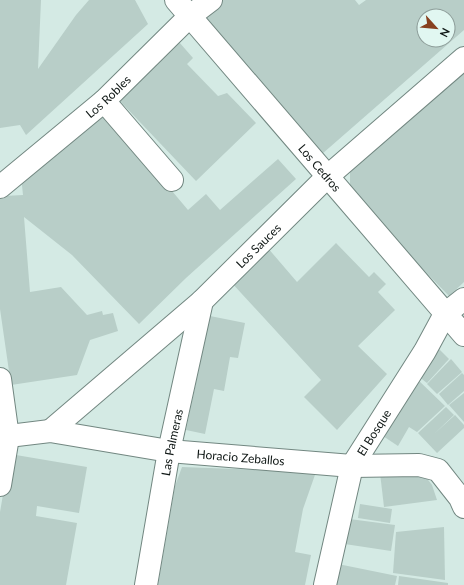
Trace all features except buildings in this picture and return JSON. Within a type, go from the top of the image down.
[{"type":"street","name":"Los Cedros","points":[[176,0],[464,335]]},
{"type":"street","name":"Los Robles","points":[[0,187],[104,101],[190,16],[211,0]]},
{"type":"street","name":"Los Sauces","points":[[50,431],[202,301],[328,176],[464,58]]},
{"type":"street","points":[[104,101],[172,180]]},
{"type":"street","name":"El Bosque","points":[[325,585],[352,466],[425,351],[445,314],[464,299]]},
{"type":"street","name":"Las Palmeras","points":[[146,585],[169,451],[202,301]]},
{"type":"street","points":[[0,379],[4,437],[0,485]]},
{"type":"street","name":"Horacio Zeballos","points":[[4,437],[50,431],[169,451],[352,466],[419,465],[438,470],[460,498],[464,507]]}]
